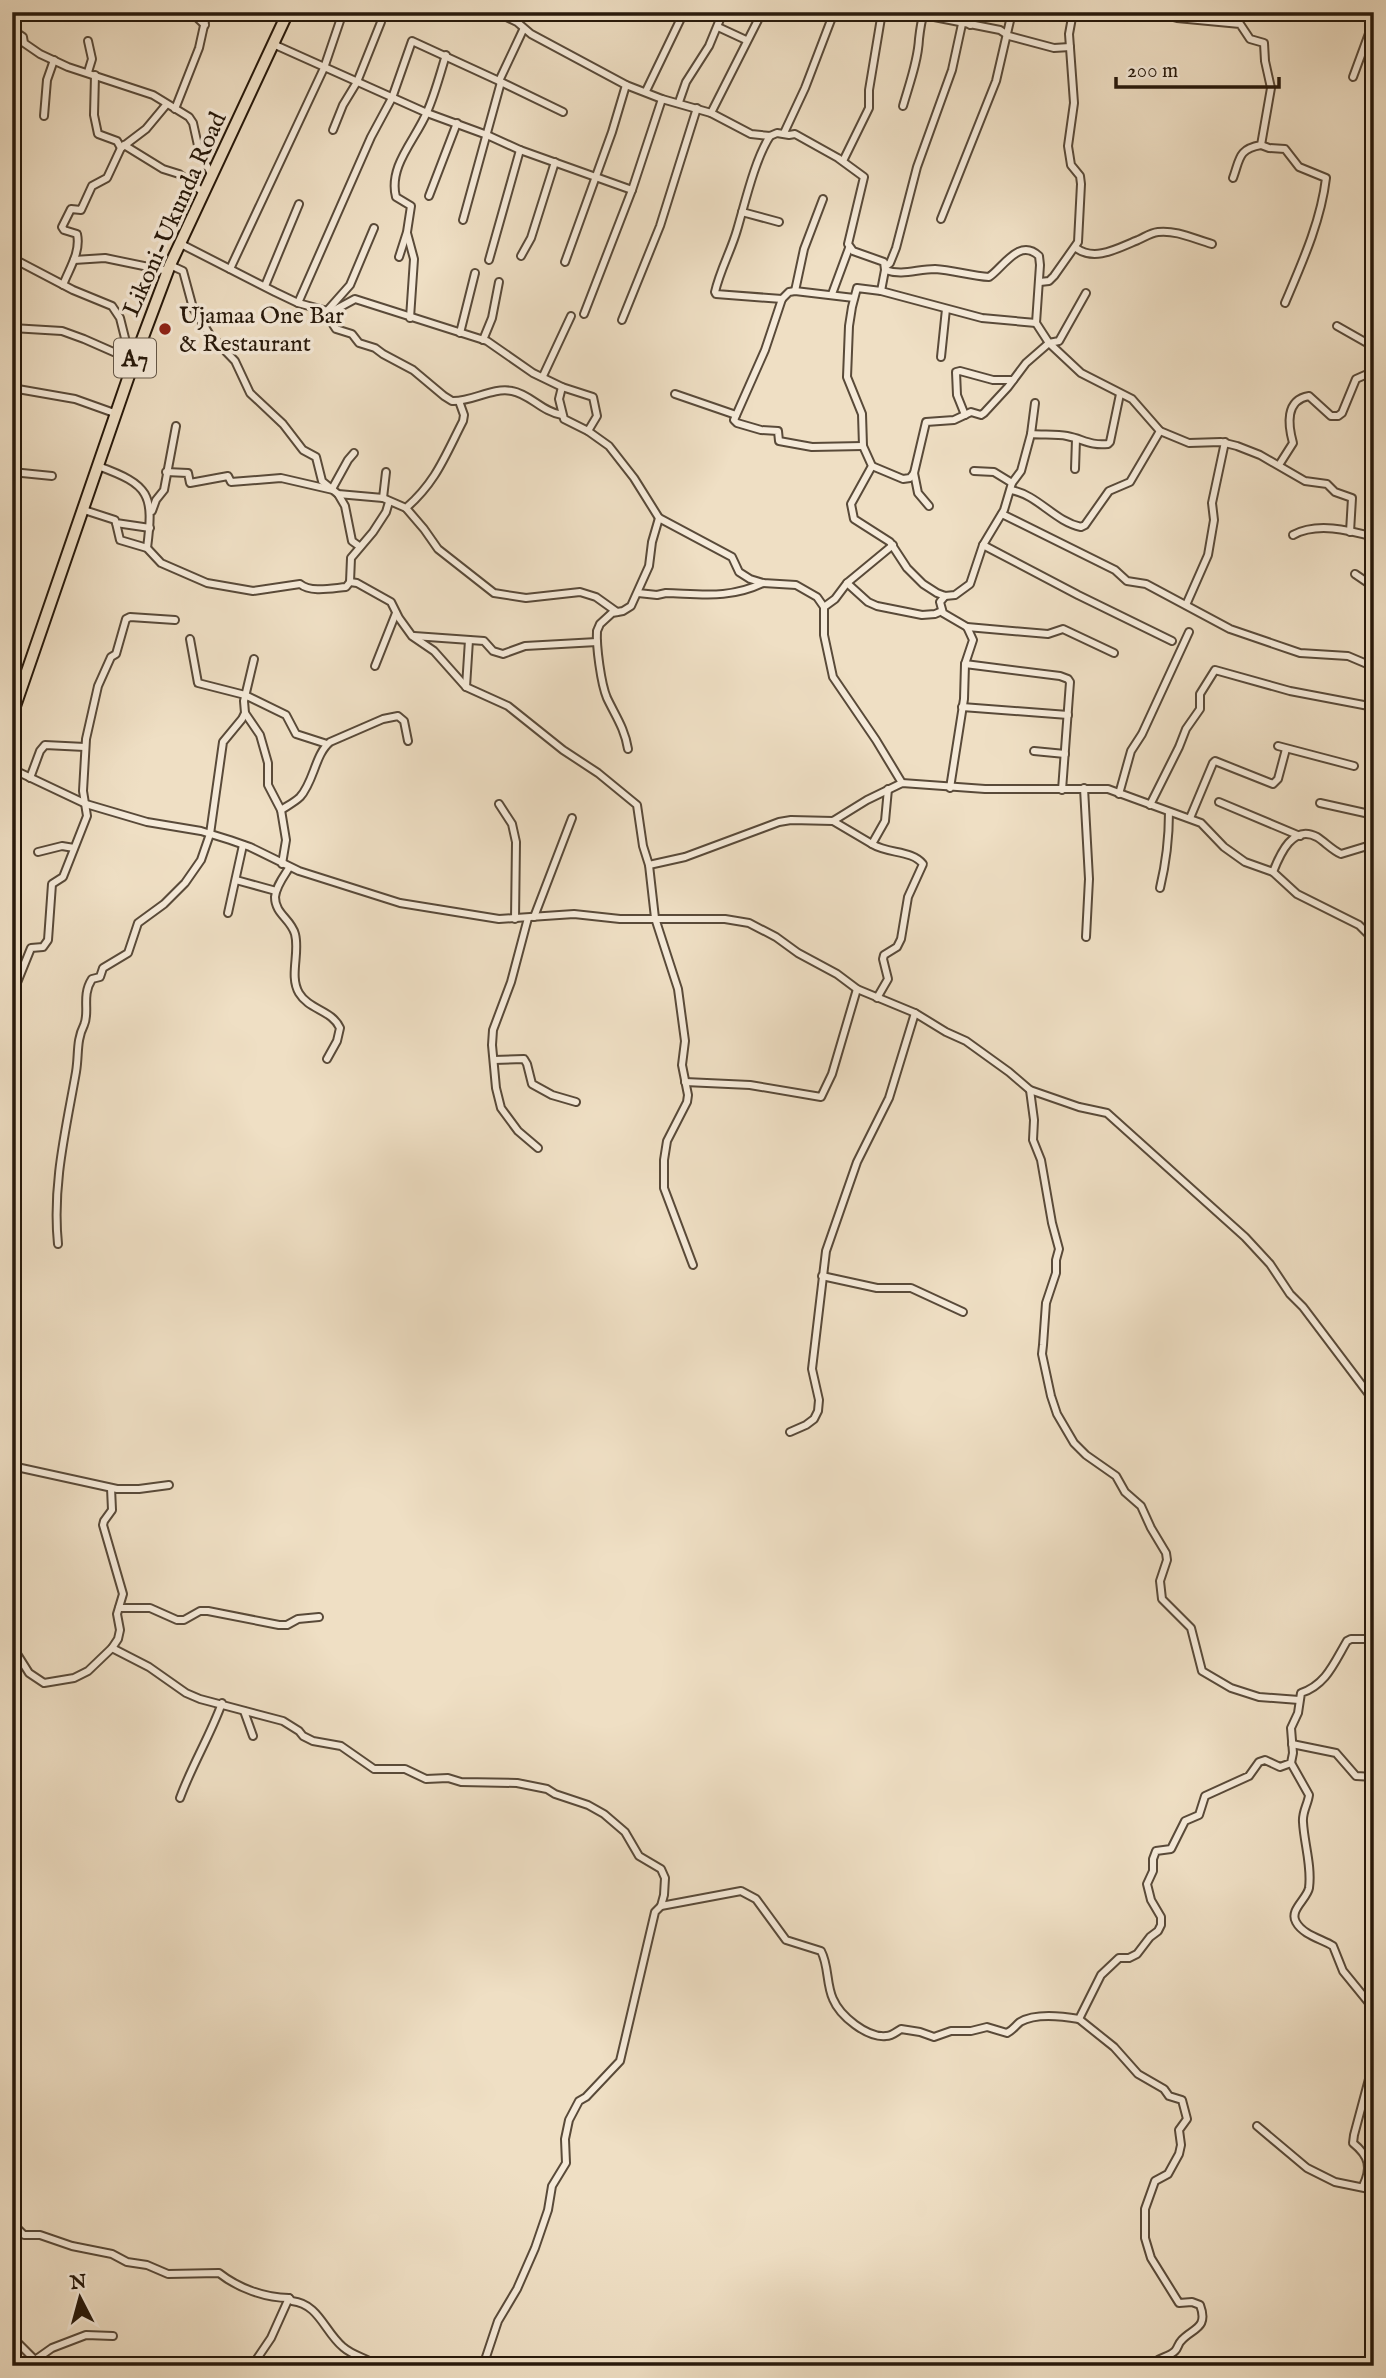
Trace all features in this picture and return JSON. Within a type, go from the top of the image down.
[{"type":"highway","name":"Likoni-Ukunda Road","points":[[12,715],[135,358],[169,268],[288,12]]},
{"type":"street","points":[[191,12],[205,25]]},
{"type":"street","points":[[175,109],[192,68],[207,12]]},
{"type":"street","points":[[230,269],[324,68],[343,12]]},
{"type":"street","points":[[496,12],[507,14],[523,30],[626,85],[711,113],[751,134],[799,135],[862,174],[864,178],[847,241],[849,247],[832,294]]},
{"type":"street","points":[[646,91],[684,12]]},
{"type":"street","points":[[679,102],[686,82],[697,68],[723,12]]},
{"type":"street","points":[[711,113],[762,12]]},
{"type":"street","points":[[784,133],[836,12]]},
{"type":"street","points":[[842,161],[869,108],[869,90],[882,12]]},
{"type":"street","points":[[909,12],[924,13],[1007,33],[1009,36],[1054,48],[1070,47]]},
{"type":"street","points":[[970,25],[974,12]]},
{"type":"street","points":[[941,219],[996,81],[1012,12]]},
{"type":"street","points":[[1040,282],[1051,280],[1076,248],[1079,239],[1081,184],[1080,176],[1071,165],[1068,146],[1074,103],[1069,34],[1073,12]]},
{"type":"street","points":[[1155,12],[1177,18],[1240,24],[1250,39],[1264,43],[1271,88],[1261,145]]},
{"type":"street","points":[[903,106],[924,13]]},
{"type":"street","points":[[12,19],[17,33],[22,36],[26,45],[40,54],[153,95],[192,120],[199,150],[212,176]]},
{"type":"street","points":[[1353,77],[1374,20]]},
{"type":"street","points":[[333,130],[343,105],[358,82],[380,22]]},
{"type":"street","points":[[881,291],[917,167],[951,70],[961,24]]},
{"type":"street","points":[[718,27],[746,40]]},
{"type":"street","points":[[463,220],[500,81],[523,30]]},
{"type":"street","points":[[88,41],[98,134],[118,141],[122,147],[159,167],[179,174],[203,192]]},
{"type":"street","points":[[298,303],[371,137],[392,98],[412,41],[563,112]]},
{"type":"street","points":[[273,44],[427,113],[632,190]]},
{"type":"street","points":[[399,257],[407,232],[411,205],[396,197],[394,185],[407,147],[427,113],[446,55]]},
{"type":"street","points":[[44,116],[47,80],[54,60]]},
{"type":"street","points":[[565,262],[626,85]]},
{"type":"street","points":[[584,314],[632,190],[662,99]]},
{"type":"street","points":[[63,285],[77,251],[78,237],[64,229],[63,225],[71,209],[81,210],[92,186],[107,178],[122,147],[146,129],[166,104]]},
{"type":"street","points":[[622,320],[660,226],[697,108]]},
{"type":"street","points":[[429,196],[457,123]]},
{"type":"street","points":[[770,136],[715,293],[782,299]]},
{"type":"street","points":[[1233,178],[1243,152],[1250,147],[1261,145],[1272,149],[1284,148],[1299,167],[1326,177],[1321,204],[1303,261],[1285,303]]},
{"type":"street","points":[[489,260],[520,150]]},
{"type":"street","points":[[521,256],[531,238],[555,162]]},
{"type":"street","points":[[795,292],[804,249],[823,199]]},
{"type":"street","points":[[265,286],[299,204]]},
{"type":"street","points":[[742,212],[779,222]]},
{"type":"street","points":[[328,312],[350,285],[374,228]]},
{"type":"street","points":[[407,232],[414,259],[410,318]]},
{"type":"street","points":[[1076,248],[1084,253],[1106,254],[1159,232],[1178,233],[1212,244]]},
{"type":"street","points":[[179,243],[298,303],[328,312],[355,299],[483,340],[533,373],[593,398],[597,416],[588,432]]},
{"type":"street","points":[[849,247],[882,261],[886,268],[900,274],[942,270],[989,277],[1012,255],[1030,251],[1039,256],[1040,282],[1035,323],[1049,344],[1082,373],[1132,399],[1160,431],[1195,444],[1225,442],[1249,450],[1305,481],[1327,484],[1335,492],[1352,498],[1350,531]]},
{"type":"street","points":[[12,258],[63,285],[112,306],[120,318],[128,347],[135,358]]},
{"type":"street","points":[[74,260],[105,258],[183,271],[193,309],[209,335],[235,361],[250,393],[283,424],[303,450],[316,457],[321,481],[334,491],[345,506],[352,541],[359,546]]},
{"type":"street","points":[[460,333],[475,274]]},
{"type":"street","points":[[483,340],[493,314],[499,282]]},
{"type":"street","points":[[914,473],[910,478],[903,479],[872,466],[863,446],[862,414],[847,377],[849,326],[858,288],[881,291],[996,321],[1035,323]]},
{"type":"street","points":[[854,298],[789,292],[782,299],[765,349],[736,415],[736,423],[761,430],[778,431],[779,441],[812,447],[863,446]]},
{"type":"street","points":[[929,506],[918,493],[914,473],[926,422],[954,420],[971,412],[979,415],[984,413],[1026,363],[1049,344],[1059,341],[1086,293]]},
{"type":"street","points":[[941,357],[946,309]]},
{"type":"street","points":[[328,312],[336,329],[352,334],[359,343],[375,348],[413,370],[454,401],[510,390],[523,395],[534,404],[562,415],[572,425],[588,432],[613,450],[659,518],[730,555],[739,572],[750,579],[763,583],[796,584],[813,594],[824,607],[824,637],[833,677],[902,783]]},
{"type":"street","points":[[543,376],[570,316]]},
{"type":"street","points":[[1337,326],[1374,347]]},
{"type":"street","points":[[12,328],[62,331],[135,358]]},
{"type":"street","points":[[1279,465],[1292,444],[1289,416],[1293,405],[1309,396],[1331,416],[1340,415],[1356,379],[1374,371]]},
{"type":"street","points":[[965,415],[957,395],[956,372],[993,380],[1013,380]]},
{"type":"street","points":[[12,387],[75,399],[117,414]]},
{"type":"street","points":[[562,387],[559,399],[562,415]]},
{"type":"street","points":[[676,394],[736,415]]},
{"type":"street","points":[[1031,434],[1052,437],[1061,435],[1087,444],[1104,445],[1110,442],[1120,394]]},
{"type":"street","points":[[405,508],[438,473],[463,421],[464,415],[459,401]]},
{"type":"street","points":[[872,466],[851,504],[856,522],[874,530],[893,545],[915,577],[937,593],[946,596],[960,593],[970,584],[983,545],[1002,514],[1011,486],[1021,471],[1031,434],[1035,403]]},
{"type":"street","points":[[151,516],[156,501],[164,490],[176,426]]},
{"type":"street","points":[[974,471],[993,472],[1053,513],[1081,527],[1109,491],[1130,482],[1160,431]]},
{"type":"street","points":[[1074,469],[1076,439]]},
{"type":"street","points":[[1186,605],[1208,555],[1214,520],[1212,503],[1225,442]]},
{"type":"street","points":[[334,491],[354,453]]},
{"type":"street","points":[[98,466],[135,482],[149,502],[151,516],[147,548]]},
{"type":"street","points":[[12,472],[52,476]]},
{"type":"street","points":[[166,472],[188,473],[190,483],[222,476],[228,476],[232,482],[281,478],[391,501],[405,508],[438,548],[494,593],[526,598],[580,592],[596,597],[618,612]]},
{"type":"street","points":[[84,510],[115,520],[120,540],[147,548],[161,564],[207,583],[244,590],[267,590],[300,584],[305,588],[346,587],[350,582],[351,558],[386,512],[386,472]]},
{"type":"street","points":[[1002,514],[1115,570],[1127,581],[1146,584],[1230,629],[1300,653],[1348,656],[1374,667]]},
{"type":"street","points":[[628,749],[624,731],[607,698],[602,678],[597,642],[599,625],[612,613],[631,606],[649,566],[659,518]]},
{"type":"street","points":[[116,523],[150,528]]},
{"type":"street","points":[[1293,535],[1324,528],[1374,537]]},
{"type":"street","points":[[824,607],[835,599],[847,583],[893,545]]},
{"type":"street","points":[[983,545],[1172,641]]},
{"type":"street","points":[[1355,574],[1374,587]]},
{"type":"street","points":[[350,582],[391,602],[412,636],[435,651],[466,687],[508,706],[635,801],[639,808],[655,918],[678,989],[685,1041],[682,1065],[687,1102],[667,1141],[664,1179],[667,1197],[693,1265]]},
{"type":"street","points":[[638,593],[726,595],[763,583]]},
{"type":"street","points":[[847,583],[877,606],[922,615],[942,611]]},
{"type":"street","points":[[937,593],[942,611],[967,627],[1048,634],[1063,629],[1114,653]]},
{"type":"street","points":[[940,603],[946,596]]},
{"type":"street","points":[[375,666],[396,613]]},
{"type":"street","points":[[12,1009],[14,989],[31,948],[43,947],[48,940],[52,884],[63,877],[87,816],[83,791],[85,747],[98,686],[111,657],[116,654],[126,619],[131,617],[175,620]]},
{"type":"street","points":[[950,788],[962,707],[965,664],[973,640],[967,627]]},
{"type":"street","points":[[1119,794],[1131,751],[1147,724],[1189,632]]},
{"type":"street","points":[[412,636],[484,641],[493,651],[503,654],[525,646],[597,642]]},
{"type":"street","points":[[190,639],[198,683],[245,695],[286,715],[296,734],[327,744]]},
{"type":"street","points":[[466,687],[469,640]]},
{"type":"street","points":[[58,1244],[55,1218],[58,1176],[76,1070],[79,1034],[86,1023],[86,988],[92,979],[100,977],[103,968],[128,953],[138,923],[164,904],[189,879],[201,860],[210,834],[223,744],[245,713],[245,695],[254,659]]},
{"type":"street","points":[[965,664],[1068,679],[1062,790]]},
{"type":"street","points":[[1150,805],[1180,740],[1200,709],[1199,696],[1214,670],[1290,691],[1374,707]]},
{"type":"street","points":[[962,707],[1068,715]]},
{"type":"street","points":[[245,713],[260,735],[268,763],[268,785],[281,810],[286,840],[286,866],[276,891],[278,910],[296,937],[295,977],[299,993],[335,1019],[340,1028],[337,1041],[327,1059]]},
{"type":"street","points":[[281,810],[301,796],[327,744],[374,723],[398,716],[404,721],[408,741]]},
{"type":"street","points":[[30,778],[45,745],[85,747]]},
{"type":"street","points":[[1278,746],[1354,765]]},
{"type":"street","points":[[1190,818],[1213,762],[1273,785],[1278,779],[1286,749]]},
{"type":"street","points":[[1034,751],[1065,754]]},
{"type":"street","points":[[12,769],[86,804],[147,822],[210,834],[243,845],[286,866],[400,903],[477,916],[515,919],[574,914],[620,919],[725,919],[749,923],[858,989],[915,1013],[975,1047],[1030,1090],[1079,1107],[1107,1113],[1245,1237],[1270,1264],[1290,1294],[1303,1307],[1374,1401]]},
{"type":"street","points":[[833,821],[902,783],[950,788],[1108,789],[1169,813],[1190,818],[1207,827],[1224,847],[1245,862],[1273,872],[1297,894],[1359,925],[1374,940]]},
{"type":"street","points":[[1084,788],[1088,844],[1086,937]]},
{"type":"street","points":[[873,844],[885,821],[888,789]]},
{"type":"street","points":[[1219,802],[1300,836]]},
{"type":"street","points":[[1320,803],[1374,815]]},
{"type":"street","points":[[499,804],[512,824],[516,842],[515,919]]},
{"type":"street","points":[[1160,888],[1168,847],[1169,813]]},
{"type":"street","points":[[538,1148],[518,1131],[501,1108],[498,1100],[493,1030],[531,918],[572,818]]},
{"type":"street","points":[[649,865],[694,854],[767,825],[791,820],[833,821],[881,849],[917,858],[923,864],[908,897],[901,939],[897,947],[884,955],[888,979],[877,998]]},
{"type":"street","points":[[1273,872],[1286,845],[1300,836],[1316,837],[1340,855],[1374,844]]},
{"type":"street","points":[[228,913],[243,845]]},
{"type":"street","points":[[38,852],[62,846],[74,848]]},
{"type":"street","points":[[236,880],[276,891]]},
{"type":"street","points":[[685,1082],[732,1083],[821,1097],[832,1074],[858,989]]},
{"type":"street","points":[[790,1432],[814,1419],[818,1410],[819,1400],[812,1369],[826,1251],[857,1162],[889,1098],[915,1013]]},
{"type":"street","points":[[494,1060],[524,1059],[532,1084],[552,1095],[576,1102]]},
{"type":"street","points":[[1030,1090],[1034,1120],[1033,1140],[1041,1160],[1059,1249],[1056,1273],[1046,1303],[1042,1354],[1057,1414],[1074,1443],[1116,1476],[1125,1492],[1141,1506],[1166,1553],[1167,1560],[1160,1581],[1162,1599],[1191,1628],[1202,1671],[1231,1688],[1243,1690],[1259,1698],[1299,1700]]},
{"type":"street","points":[[822,1276],[877,1288],[911,1288],[963,1312]]},
{"type":"street","points":[[12,1466],[111,1488],[139,1489],[169,1485]]},
{"type":"street","points":[[12,1646],[29,1673],[44,1683],[82,1675],[112,1647],[119,1634],[117,1614],[123,1594],[103,1525],[112,1510],[111,1488]]},
{"type":"street","points":[[119,1608],[150,1608],[177,1620],[184,1620],[200,1611],[279,1625],[287,1625],[298,1619],[319,1618]]},
{"type":"street","points":[[1374,1622],[1367,1639],[1351,1639],[1347,1642],[1331,1671],[1320,1684],[1301,1693],[1298,1713],[1291,1728],[1291,1763],[1309,1795],[1303,1814],[1309,1889],[1296,1910],[1295,1919],[1314,1937],[1333,1946],[1343,1971],[1374,2009]]},
{"type":"street","points":[[112,1647],[149,1667],[186,1693],[283,1721],[299,1731],[303,1737],[341,1746],[374,1769],[405,1769],[426,1779],[517,1783],[547,1789],[588,1805],[604,1814],[625,1832],[639,1856],[661,1869],[665,1878],[664,1895],[661,1906],[655,1912],[620,2061],[579,2101],[572,2115],[565,2139],[566,2163],[552,2186],[548,2210],[529,2265],[498,2321],[483,2366]]},
{"type":"street","points":[[180,1798],[222,1703]]},
{"type":"street","points":[[244,1711],[253,1737]]},
{"type":"street","points":[[1292,1744],[1336,1753],[1356,1776],[1374,1777]]},
{"type":"street","points":[[1079,2019],[1101,1975],[1119,1958],[1129,1958],[1137,1954],[1161,1925],[1161,1917],[1151,1900],[1147,1884],[1157,1851],[1171,1849],[1185,1822],[1199,1815],[1205,1796],[1249,1776],[1259,1762],[1265,1760],[1280,1767],[1291,1763]]},
{"type":"street","points":[[661,1906],[733,1891],[747,1893],[764,1907],[786,1940],[821,1951],[835,2004],[855,2025],[865,2031],[883,2037],[891,2036],[901,2029],[937,2037],[951,2031],[971,2031],[987,2027],[1007,2033],[1020,2022],[1048,2016],[1079,2019],[1114,2047],[1138,2074],[1164,2089],[1169,2096],[1182,2100],[1187,2119],[1180,2130],[1181,2144],[1176,2161],[1168,2174],[1155,2181],[1150,2190],[1145,2209],[1145,2238],[1151,2258],[1179,2303],[1192,2302],[1200,2305],[1203,2313],[1194,2332],[1181,2340],[1175,2351],[1155,2360],[1151,2366]]},
{"type":"street","points":[[1363,2186],[1369,2174],[1368,2160],[1353,2143],[1369,2079],[1374,2073]]},
{"type":"street","points":[[1257,2126],[1307,2168],[1335,2182],[1374,2190]]},
{"type":"street","points":[[12,2223],[23,2235],[40,2235],[72,2246],[112,2254],[127,2262],[147,2265],[168,2274],[219,2273],[239,2286],[276,2298],[289,2298],[314,2309],[333,2337],[345,2349],[377,2366]]},
{"type":"street","points":[[252,2366],[271,2338],[289,2298]]},
{"type":"street","points":[[12,2337],[35,2363],[52,2348],[86,2335],[113,2336]]},
{"type":"street","points":[[767,2366],[779,2363],[786,2366]]},
{"type":"place","name":"Ujamaa One Bar & Restaurant","points":[[165,329]]}]
